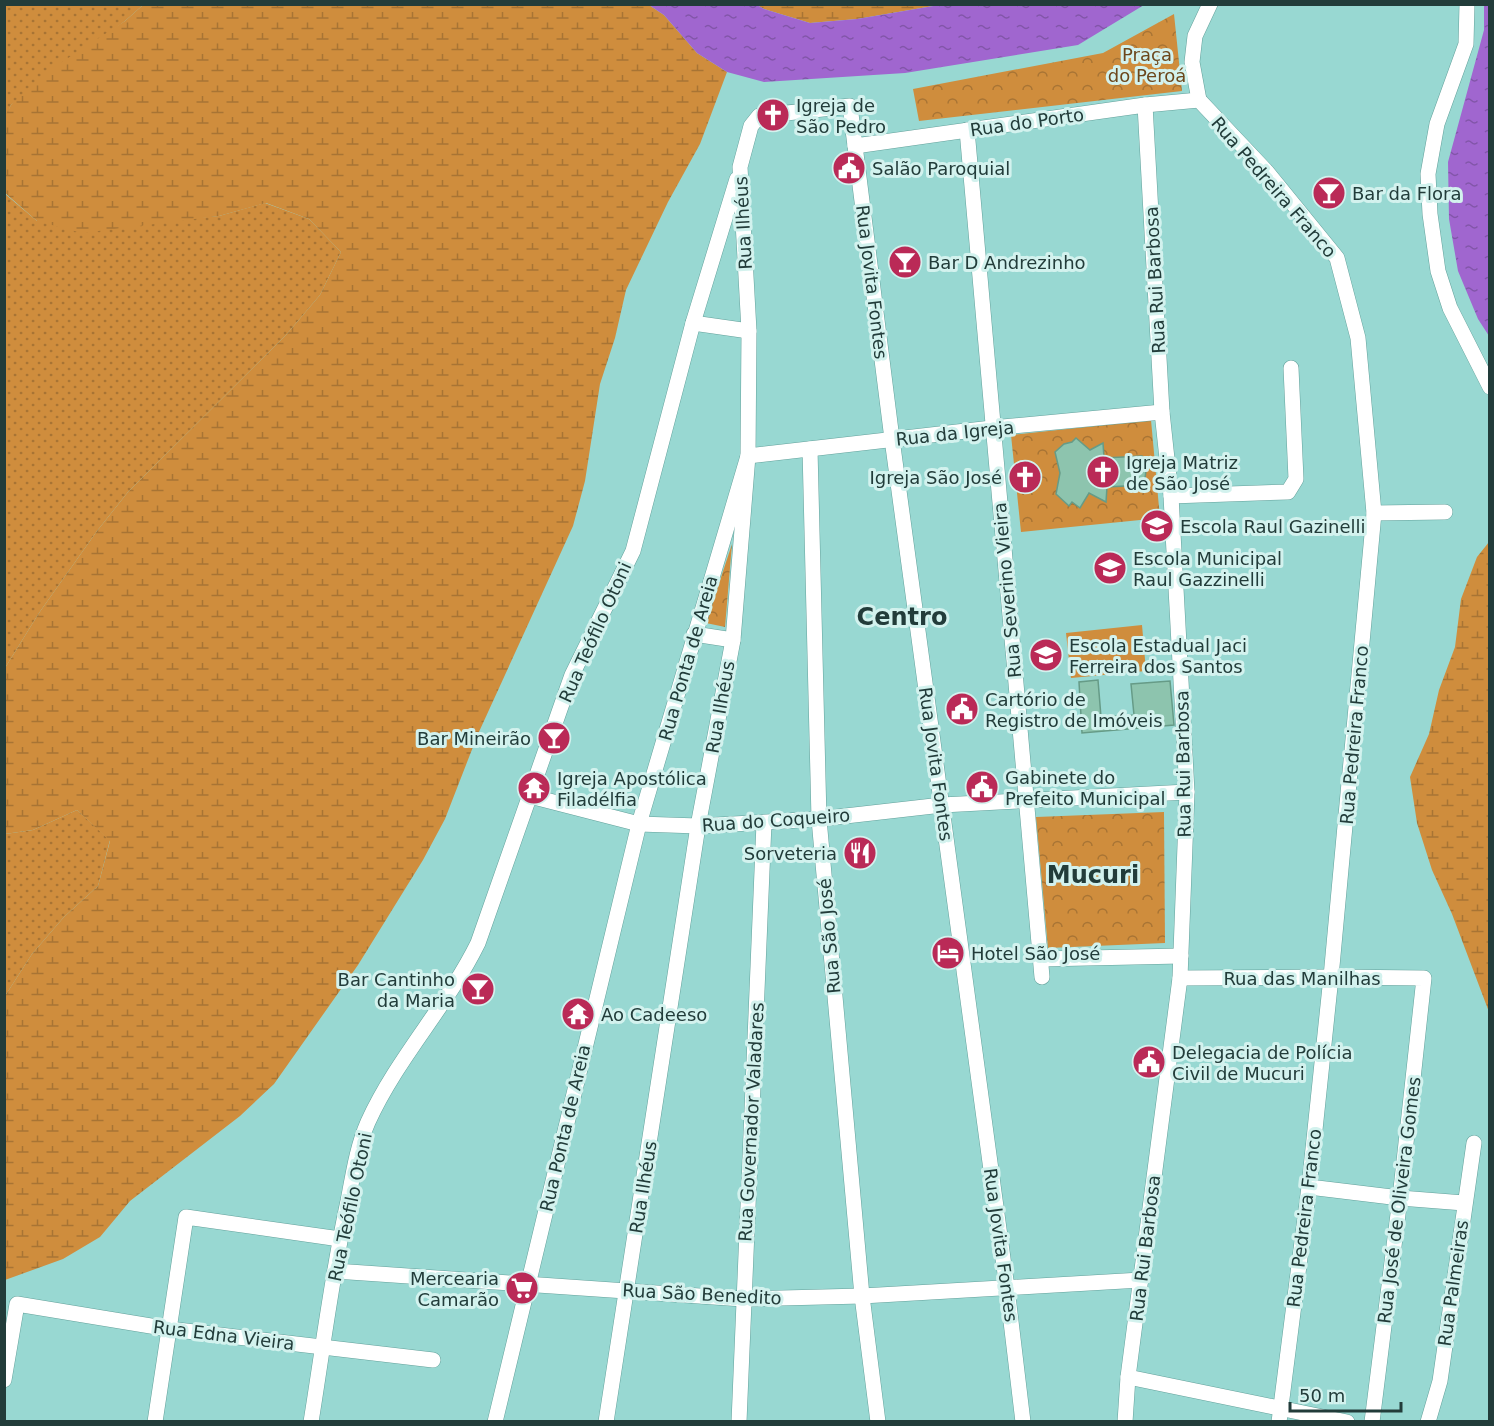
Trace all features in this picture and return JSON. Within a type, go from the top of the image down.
[{"type":"street","points":[[1199,100],[1192,62],[1195,36],[1210,4]]},
{"type":"street","points":[[1467,4],[1466,44],[1437,124],[1428,174],[1430,214],[1438,270],[1450,308],[1490,387]]},
{"type":"street","name":"Rua do Porto","points":[[855,146],[1145,105],[1199,100]]},
{"type":"street","name":"Rua Pedreira Franco","points":[[1199,100],[1267,172],[1337,258],[1358,338],[1374,513],[1332,977],[1309,1187],[1279,1415]]},
{"type":"street","name":"Rua Rui Barbosa","points":[[1125,1422],[1128,1377],[1180,978],[1187,792],[1171,496],[1162,412],[1145,105]]},
{"type":"street","name":"Rua Jovita Fontes","points":[[850,106],[892,440],[1008,1288],[1023,1422]]},
{"type":"street","name":"Rua Ilhéus","points":[[606,1422],[699,826],[733,640],[748,456],[749,331],[740,167],[751,126],[759,116],[850,106]]},
{"type":"street","name":"Rua Severino Vieira","points":[[967,130],[1042,977]]},
{"type":"street","name":"Rua Teófilo Otoni","points":[[311,1422],[340,1239],[358,1150],[381,1095],[464,972],[473,953],[572,675],[633,550],[693,323],[740,167]]},
{"type":"street","points":[[693,323],[749,331]]},
{"type":"street","points":[[1171,496],[1288,492],[1296,479],[1291,368]]},
{"type":"street","name":"Rua da Igreja","points":[[748,456],[992,428],[1162,412]]},
{"type":"street","name":"Rua São José","points":[[810,449],[819,819],[862,1296],[878,1422]]},
{"type":"street","name":"Rua Ponta de Areia","points":[[495,1422],[639,824],[748,456]]},
{"type":"street","points":[[1374,513],[1445,512]]},
{"type":"street","points":[[694,634],[733,640]]},
{"type":"street","name":"Rua do Coqueiro","points":[[530,796],[639,824],[699,826],[764,824],[942,805],[1187,792]]},
{"type":"street","name":"Rua Governador Valadares","points":[[739,1422],[764,824]]},
{"type":"street","points":[[1041,959],[1181,956]]},
{"type":"street","name":"Rua das Manilhas","points":[[1180,978],[1424,978]]},
{"type":"street","name":"Rua José de Oliveira Gomes","points":[[1372,1422],[1424,978]]},
{"type":"street","name":"Rua Palmeiras","points":[[1428,1422],[1440,1381],[1473,1143]]},
{"type":"street","points":[[1309,1187],[1464,1203]]},
{"type":"street","points":[[155,1422],[186,1217],[340,1239]]},
{"type":"street","name":"Rua São Benedito","points":[[335,1271],[743,1299],[862,1296],[1141,1280]]},
{"type":"street","name":"Rua Edna Vieira","points":[[8,1333],[16,1304],[169,1329],[433,1360]]},
{"type":"street","points":[[4,1380],[8,1333]]},
{"type":"street","points":[[1128,1377],[1279,1415],[1341,1421]]},
{"type":"green space","points":[[5,5],[143,5],[125,21],[11,105],[5,118]]},
{"type":"green space","points":[[143,5],[649,5],[664,15],[697,53],[727,72],[700,144],[668,202],[626,290],[615,338],[600,384],[585,481],[573,526],[478,734],[445,819],[423,860],[358,965],[274,1084],[240,1116],[130,1201],[100,1237],[63,1259],[5,1280],[5,996],[32,954],[64,917],[98,886],[110,841],[77,810],[33,830],[5,834],[5,668],[39,613],[97,531],[128,492],[286,335],[320,295],[341,252],[309,219],[266,203],[219,216],[82,233],[37,221],[5,193],[4,118],[11,105],[45,73],[125,21]]},
{"type":"green space","points":[[757,5],[939,5],[857,19],[810,23]]},
{"type":"green space","name":"Praça do Peroá","points":[[1174,14],[1182,91],[919,121],[913,89],[1103,53]]},
{"type":"green space","points":[[4,193],[37,221],[172,220],[219,216],[265,203],[309,219],[341,252],[320,295],[286,335],[128,492],[97,531],[39,613],[5,668]]},
{"type":"green space","points":[[1151,420],[1160,518],[1021,532],[1011,435]]},
{"type":"green space","points":[[1489,542],[1489,1012],[1452,914],[1432,870],[1417,823],[1410,777],[1429,734],[1439,690],[1455,647],[1461,599],[1477,557]]},
{"type":"green space","points":[[732,544],[725,627],[706,623]]},
{"type":"green space","points":[[1142,625],[1146,671],[1071,678],[1066,633]]},
{"type":"green space","points":[[77,810],[110,840],[98,886],[64,917],[32,954],[5,996],[5,834],[33,830]]},
{"type":"green space","points":[[1164,812],[1165,943],[1048,948],[1036,817]]},
{"type":"water","points":[[649,5],[757,5],[810,23],[857,19],[939,5],[1144,5],[1078,45],[905,73],[764,82],[727,72],[697,53],[664,15]]},
{"type":"water","points":[[1484,5],[1490,5],[1489,336],[1478,319],[1458,271],[1449,219],[1448,162],[1484,30]]},
{"type":"building","name":"Igreja Matriz de São José","points":[[1076,438],[1090,450],[1103,443],[1104,458],[1142,456],[1146,471],[1144,485],[1107,487],[1106,502],[1089,493],[1080,508],[1072,502],[1069,506],[1056,494],[1060,473],[1055,452]]},
{"type":"building","points":[[1098,680],[1101,717],[1134,715],[1131,684],[1170,681],[1174,725],[1082,733],[1079,682]]},
{"type":"place","name":"Igreja de São Pedro","points":[[773,115]]},
{"type":"place","name":"Salão Paroquial","points":[[849,168]]},
{"type":"place","name":"Bar da Flora","points":[[1329,193]]},
{"type":"place","name":"Bar D Andrezinho","points":[[905,262]]},
{"type":"place","name":"Igreja Matriz de São José","points":[[1103,472]]},
{"type":"place","name":"Igreja São José","points":[[1025,477]]},
{"type":"place","name":"Escola Raul Gazinelli","points":[[1157,526]]},
{"type":"place","name":"Escola Municipal Raul Gazzinelli","points":[[1110,568]]},
{"type":"place","name":"Escola Estadual Jaci Ferreira dos Santos","points":[[1046,655]]},
{"type":"place","name":"Cartório de Registro de Imóveis","points":[[962,709]]},
{"type":"place","name":"Bar Mineirão","points":[[554,738]]},
{"type":"place","name":"Gabinete do Prefeito Municipal","points":[[982,787]]},
{"type":"place","name":"Igreja Apostólica Filadélfia","points":[[534,788]]},
{"type":"place","name":"Sorveteria","points":[[860,853]]},
{"type":"place","name":"Hotel São José","points":[[948,953]]},
{"type":"place","name":"Bar Cantinho da Maria","points":[[478,989]]},
{"type":"place","name":"Ao Cadeeso","points":[[578,1014]]},
{"type":"place","name":"Delegacia de Polícia Civil de Mucuri","points":[[1149,1062]]},
{"type":"place","name":"Mercearia Camarão","points":[[522,1288]]},
{"type":"district","name":"Centro","points":[[902,617]]},
{"type":"district","name":"Mucuri","points":[[1093,875]]}]
